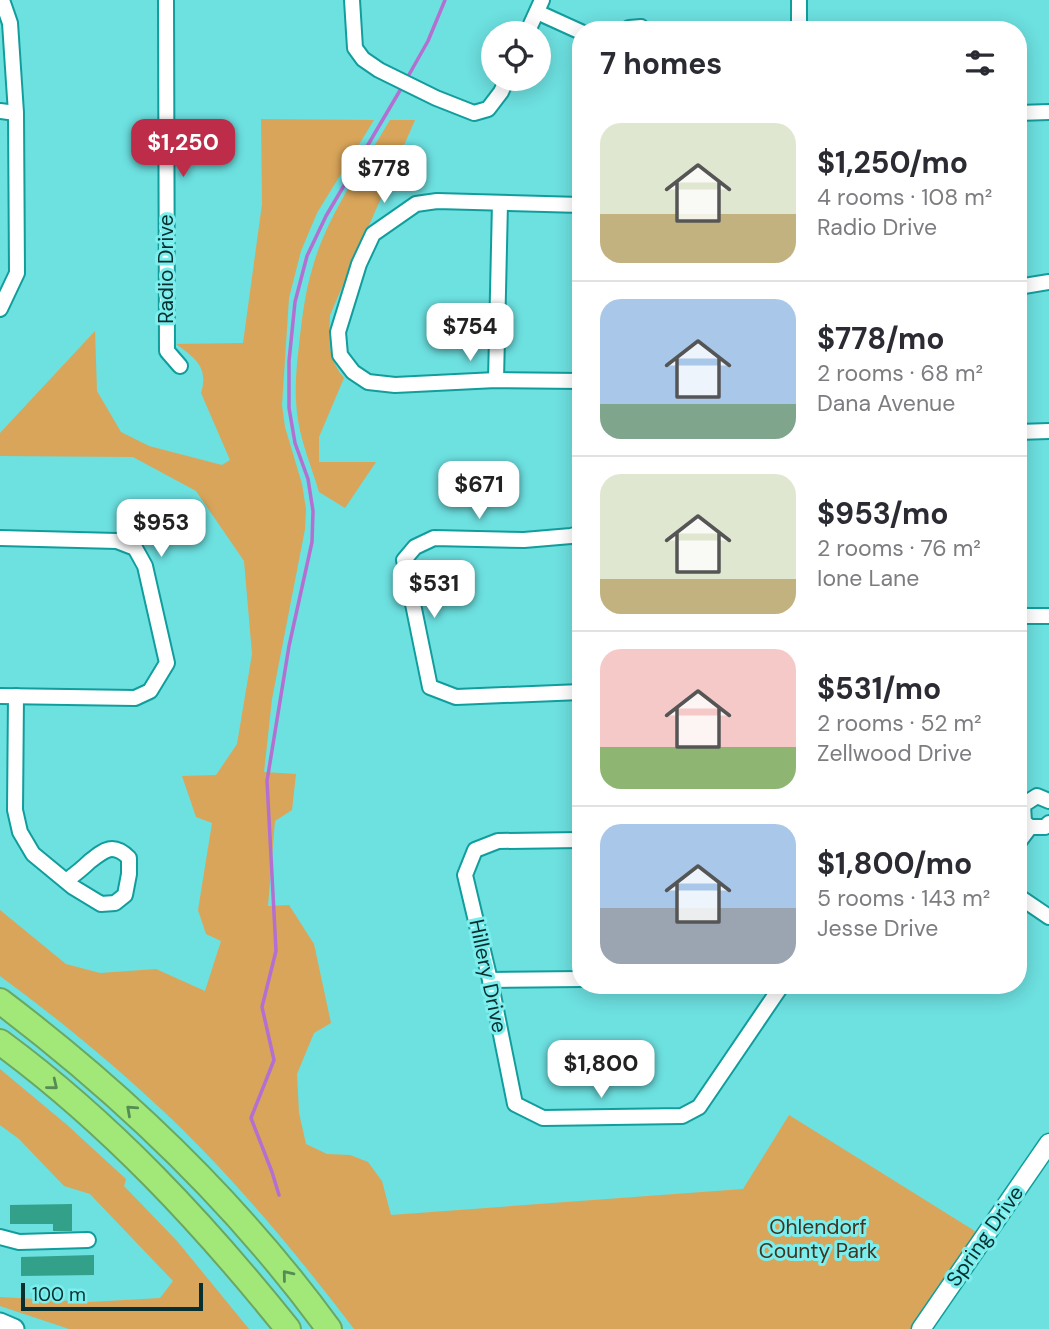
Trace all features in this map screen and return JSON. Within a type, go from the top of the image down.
[{"type":"highway","points":[[0,1001],[41,1032],[145,1122],[240,1219],[284,1270],[329,1329]]},
{"type":"highway","points":[[0,1042],[60,1090],[159,1181],[215,1240],[288,1329]]},
{"type":"main road","points":[[0,1324],[14,1329]]},
{"type":"street","points":[[0,309],[17,274],[16,113],[10,23],[2,0]]},
{"type":"street","name":"Radio Drive","points":[[166,0],[167,351],[180,366]]},
{"type":"street","points":[[352,0],[355,48],[363,59],[379,70],[474,113],[488,109],[501,91]]},
{"type":"street","points":[[799,0],[799,21]]},
{"type":"street","points":[[539,6],[572,26]]},
{"type":"street","points":[[0,111],[16,113]]},
{"type":"street","points":[[1027,113],[1049,112]]},
{"type":"street","points":[[572,205],[438,201],[416,204],[373,234],[359,264],[338,332],[340,355],[353,372],[368,382],[396,385],[496,380],[572,381]]},
{"type":"street","points":[[496,380],[500,203]]},
{"type":"street","points":[[1027,286],[1049,282]]},
{"type":"street","points":[[1027,432],[1049,431]]},
{"type":"street","points":[[572,536],[524,540],[434,538],[415,547],[404,560],[430,687],[456,697],[572,692]]},
{"type":"street","points":[[0,538],[117,541],[135,548],[145,566],[167,663],[150,691],[135,698],[0,696]]},
{"type":"street","points":[[1027,616],[1049,616]]},
{"type":"street","points":[[16,696],[15,810],[20,832],[33,854],[66,881],[100,904],[115,903],[125,895],[129,858],[123,852],[111,849],[103,851],[66,881]]},
{"type":"street","points":[[1027,802],[1037,796],[1049,801]]},
{"type":"street","points":[[1027,824],[1045,827],[1049,823]]},
{"type":"street","points":[[1027,831],[1030,827]]},
{"type":"street","name":"Hillery Drive","points":[[572,840],[498,841],[475,850],[465,875],[515,1104],[543,1118],[682,1116],[699,1107],[776,994]]},
{"type":"street","points":[[1027,902],[1049,917]]},
{"type":"street","points":[[490,981],[572,979]]},
{"type":"street","name":"Spring Drive","points":[[921,1329],[1049,1143]]},
{"type":"street","points":[[0,1237],[19,1242],[88,1240]]},
{"type":"green space","name":"Ohlendorf County Park","points":[[261,119],[374,120],[317,213],[301,251],[289,298],[282,405],[285,427],[302,484],[306,509],[305,529],[272,699],[264,772],[296,774],[292,810],[275,821],[268,906],[289,905],[314,944],[331,1023],[314,1033],[297,1074],[299,1113],[306,1144],[327,1154],[350,1155],[368,1162],[382,1181],[391,1215],[743,1189],[789,1115],[978,1233],[913,1329],[354,1329],[270,1225],[180,1127],[93,1048],[0,976],[0,910],[66,964],[100,973],[156,969],[205,991],[221,941],[206,934],[198,910],[212,823],[196,817],[182,776],[216,775],[237,744],[252,654],[244,561],[196,491],[133,457],[0,456],[0,433],[95,331],[97,391],[121,432],[149,446],[222,465],[230,460],[201,393],[202,370],[194,359],[176,344],[243,343],[262,204]]},
{"type":"green space","points":[[390,120],[415,120],[330,315],[332,356],[344,378],[319,437],[319,462],[376,462],[345,508],[319,492],[302,438],[296,392],[300,335],[308,286],[320,247],[347,191]]},
{"type":"green space","points":[[0,1069],[126,1179],[124,1186],[177,1241],[249,1329],[69,1329],[0,1306],[0,1297],[89,1302],[160,1298],[173,1281],[90,1194],[64,1186],[19,1139],[0,1125]]},
{"type":"building","points":[[72,1204],[72,1231],[53,1231],[53,1224],[10,1224],[10,1205]]},
{"type":"building","points":[[94,1255],[94,1275],[21,1276],[21,1257]]},
{"type":"waterway","points":[[406,80],[428,41],[445,0]]},
{"type":"waterway","points":[[279,1195],[251,1118],[274,1060],[262,1007],[276,951],[267,781],[289,646],[312,542],[313,511],[308,479],[295,443],[289,408],[289,361],[295,302],[307,256],[326,216],[402,87]]}]
